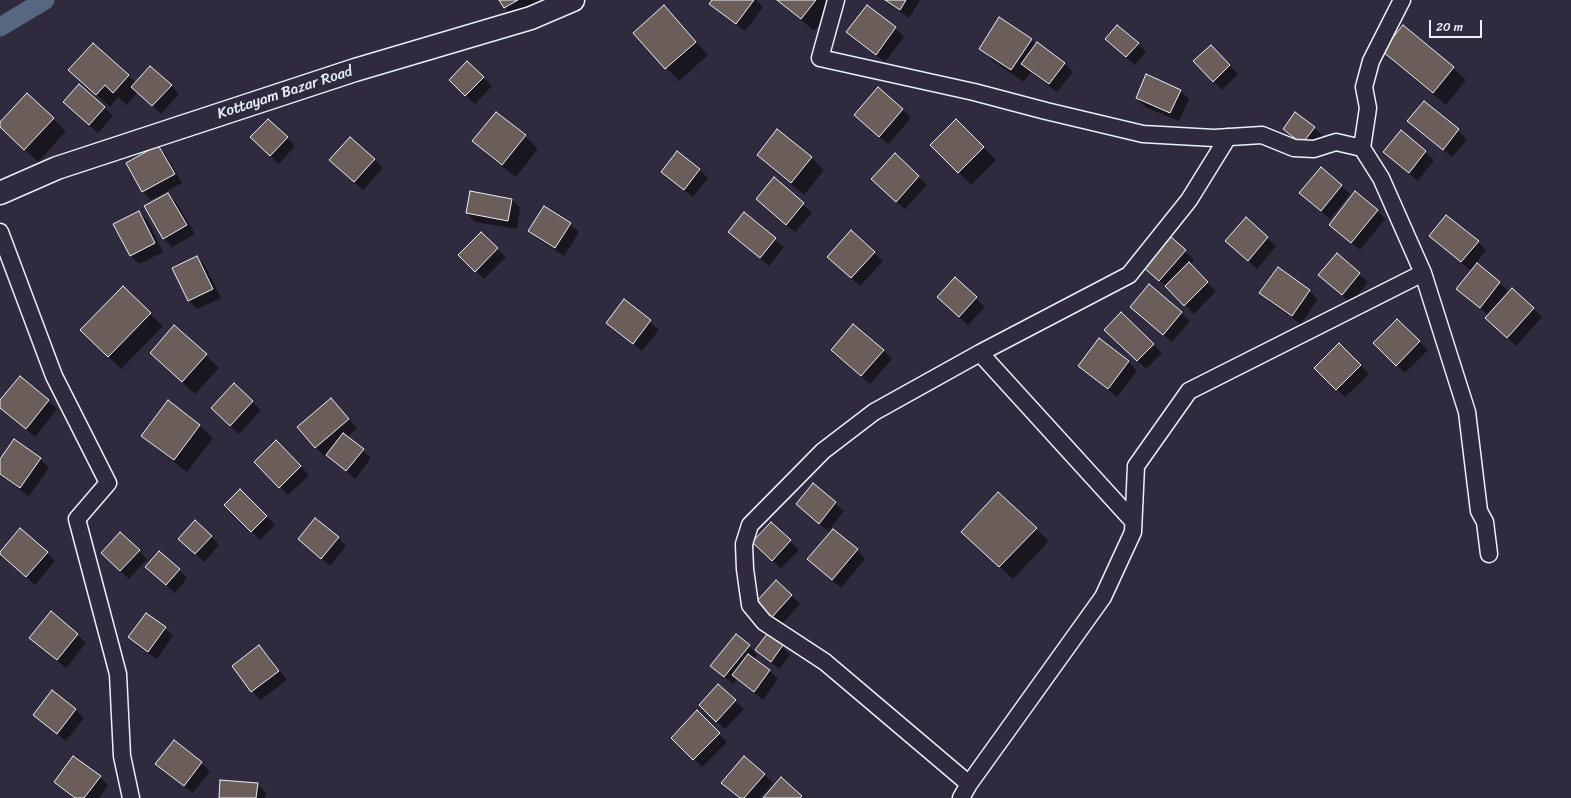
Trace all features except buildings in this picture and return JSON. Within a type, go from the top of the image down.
[{"type":"main road","name":"Kottayam Bazar Road","points":[[0,193],[57,168],[355,70],[531,18],[573,0]]},
{"type":"street","points":[[836,0],[820,58],[974,92],[1144,134],[1214,138],[1262,135],[1294,148],[1314,149],[1336,142],[1362,148]]},
{"type":"street","points":[[1402,0],[1371,61],[1364,87],[1368,108],[1362,148],[1381,178],[1423,273],[1467,412],[1479,511],[1485,522],[1489,554]]},
{"type":"street","points":[[969,784],[825,662],[764,622],[750,605],[745,569],[744,544],[750,525],[824,451],[874,412],[980,353],[1129,275],[1189,200],[1228,138]]},
{"type":"street","points":[[0,232],[54,376],[108,483],[77,519],[118,674],[122,756],[131,798]]},
{"type":"street","points":[[961,798],[969,784],[1103,596],[1133,532],[1136,466],[1189,391],[1423,273]]},
{"type":"street","points":[[980,353],[1133,521]]},
{"type":"waterway","points":[[0,27],[45,0]]}]
